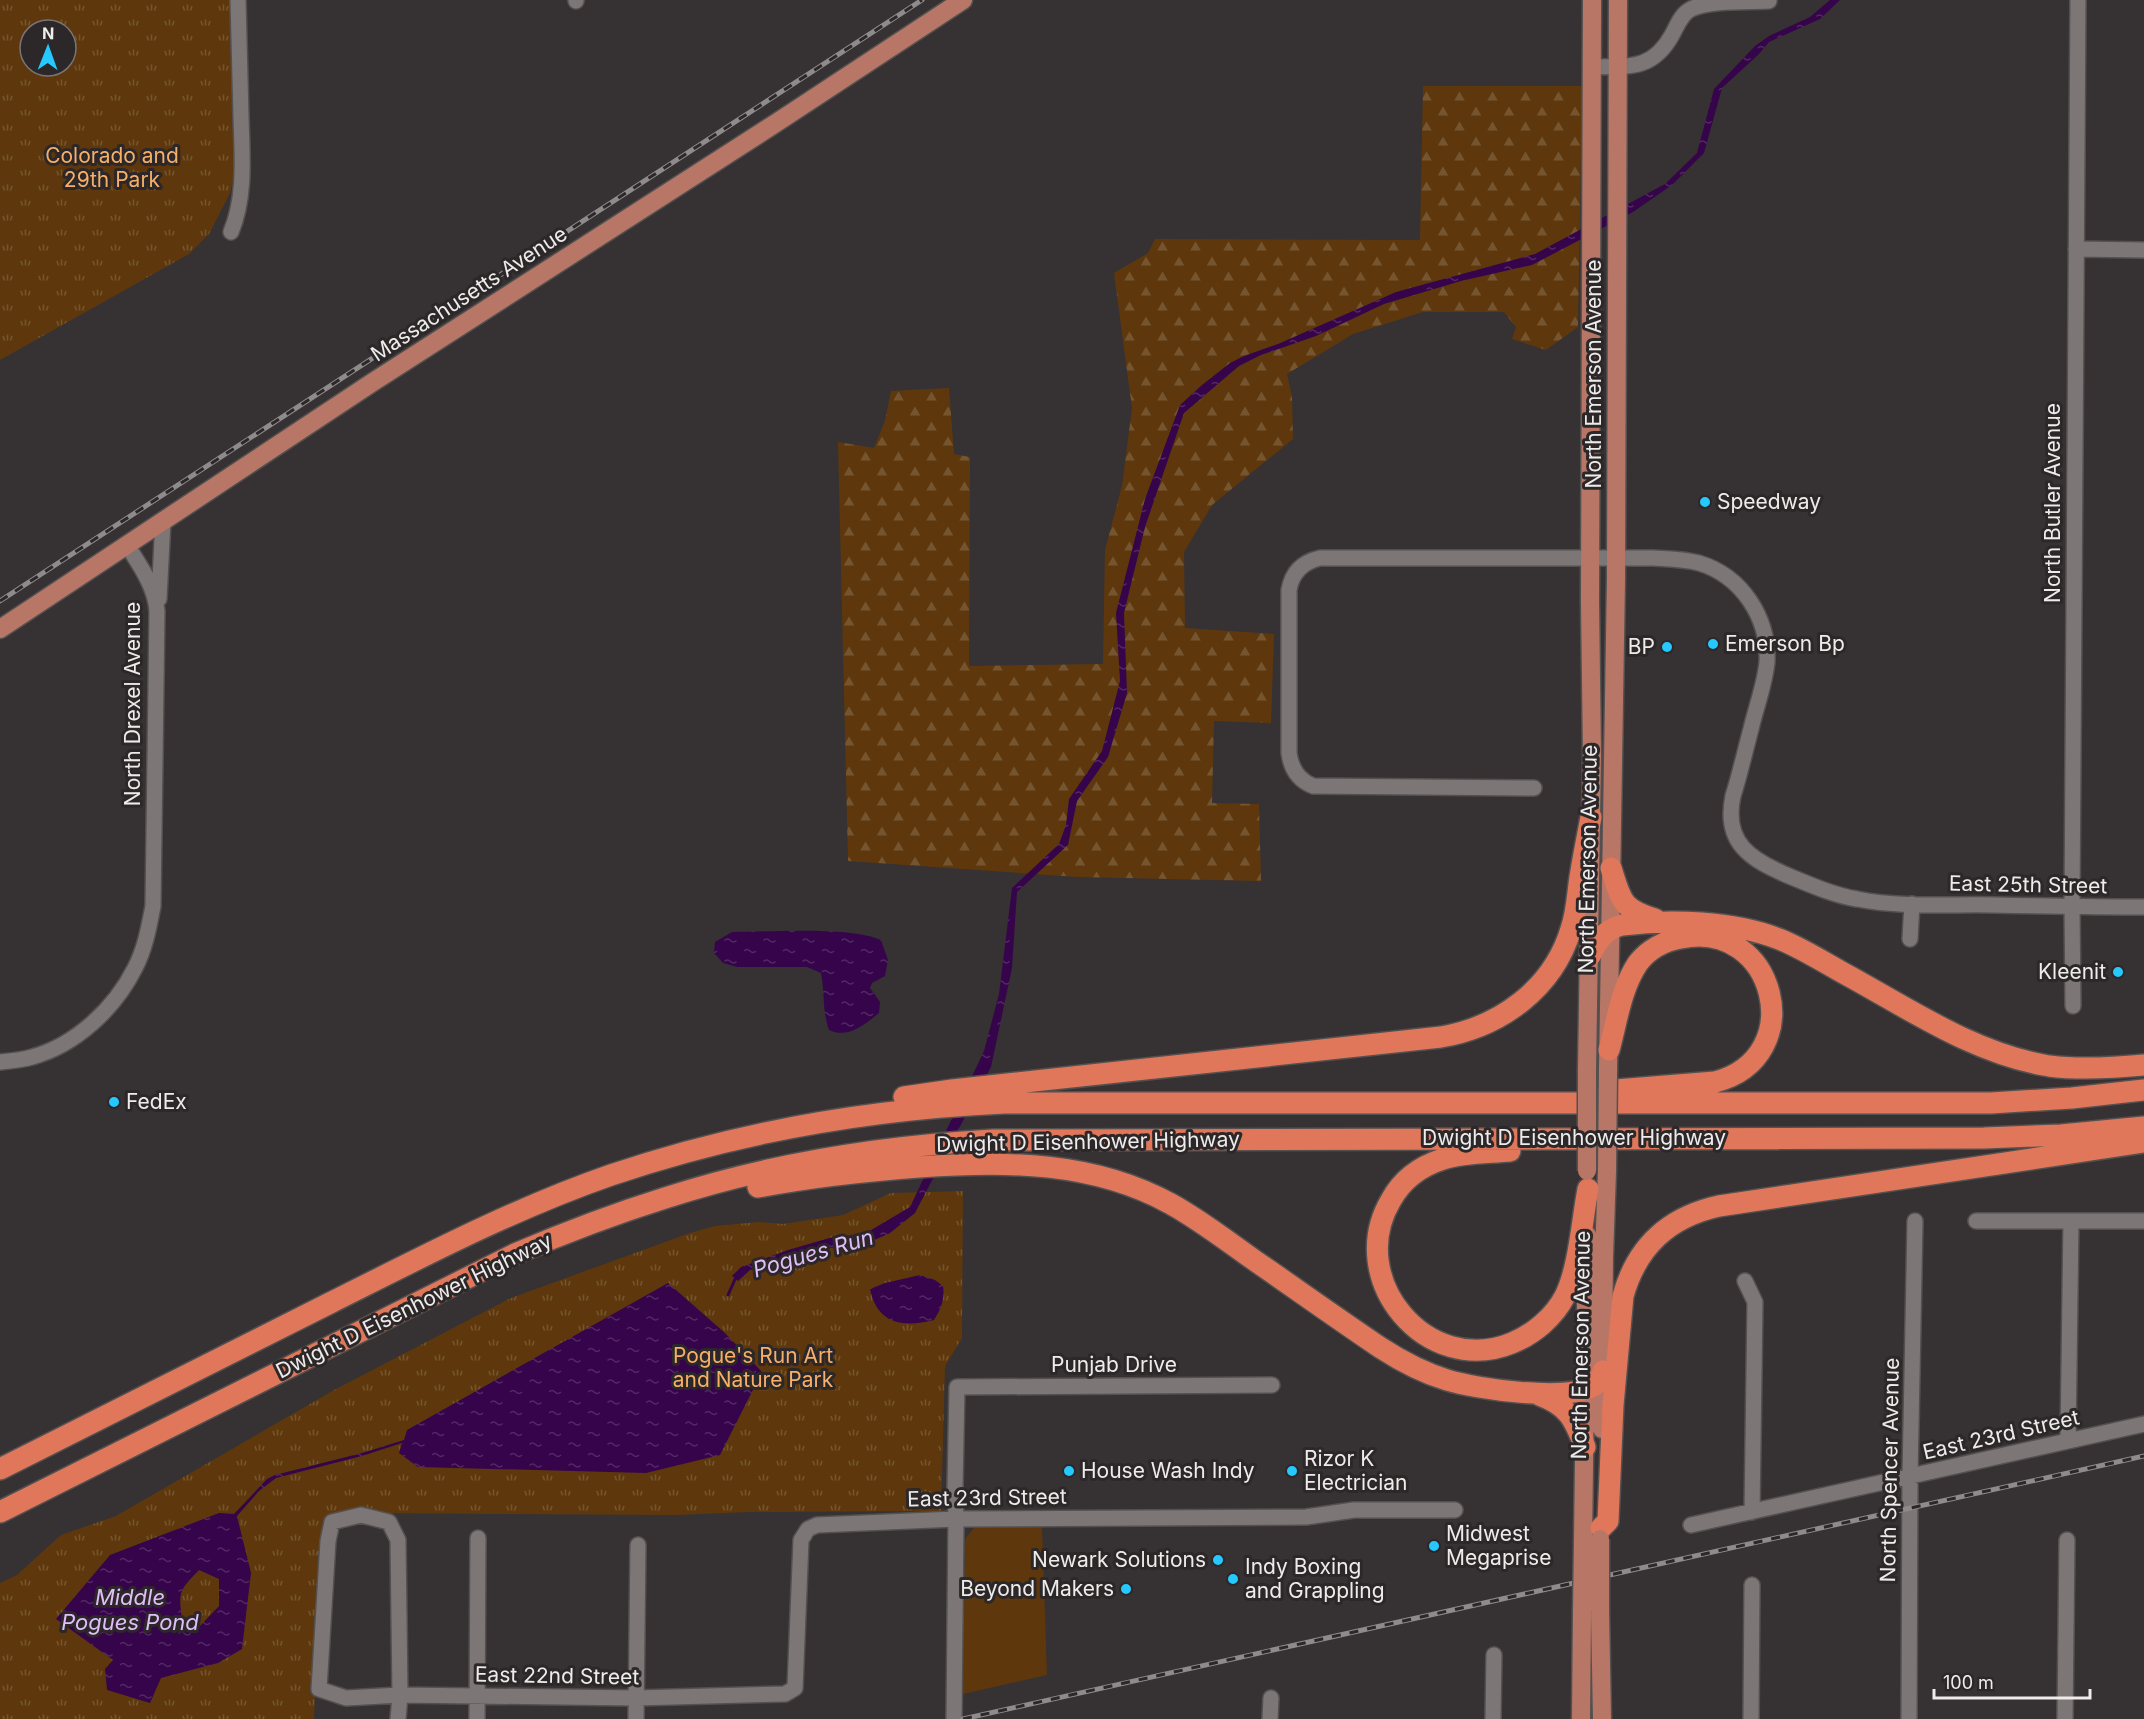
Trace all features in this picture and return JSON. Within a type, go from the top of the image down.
[{"type":"highway","points":[[936,1099],[1017,1083],[1434,1038],[1462,1033],[1484,1025],[1504,1015],[1527,998],[1548,975],[1564,949],[1574,917],[1591,817]]},
{"type":"highway","points":[[1611,868],[1619,894],[1629,908],[1637,914],[1668,923]]},
{"type":"highway","points":[[1590,956],[1600,937],[1610,930],[1626,925],[1668,923],[1730,926],[1778,939],[1953,1034],[2013,1058],[2066,1068],[2144,1065]]},
{"type":"highway","points":[[1448,1103],[1706,1084],[1729,1078],[1742,1071],[1754,1060],[1766,1040],[1773,1012],[1771,994],[1766,980],[1747,954],[1722,940],[1695,936],[1663,944],[1645,956],[1632,974],[1624,993],[1608,1060]]},
{"type":"highway","name":"Dwight D Eisenhower Highway","points":[[0,1468],[507,1216],[612,1175],[697,1150],[894,1099],[1005,1103],[1991,1103],[2072,1098],[2144,1090]]},
{"type":"highway","name":"Dwight D Eisenhower Highway","points":[[0,1512],[476,1271],[523,1250],[601,1219],[663,1198],[740,1177],[841,1156],[985,1141],[1994,1138],[2061,1135],[2144,1127]]},
{"type":"highway","points":[[1587,1180],[1574,1268],[1566,1294],[1548,1320],[1519,1340],[1503,1347],[1486,1350],[1469,1350],[1444,1344],[1431,1339],[1411,1325],[1389,1297],[1381,1278],[1377,1258],[1381,1222],[1393,1196],[1418,1170],[1442,1159],[1459,1155],[1652,1138]]},
{"type":"highway","points":[[1595,1536],[1608,1521],[1613,1405],[1623,1296],[1637,1261],[1666,1229],[1687,1215],[1719,1206],[2144,1142]]},
{"type":"highway","points":[[601,1219],[815,1177],[901,1168],[972,1164],[1026,1164],[1064,1168],[1100,1176],[1139,1189],[1172,1204],[1348,1326],[1405,1362],[1444,1379],[1491,1390],[1574,1392],[1597,1383],[1603,1371]]},
{"type":"highway","points":[[1533,1392],[1554,1400],[1568,1412],[1575,1422],[1585,1447]]},
{"type":"main road","name":"Massachusetts Avenue","points":[[0,629],[373,382],[499,303],[963,0]]},
{"type":"main road","name":"North Emerson Avenue","points":[[1581,1719],[1591,1612],[1603,1371],[1611,868],[1592,255],[1592,0]]},
{"type":"main road","name":"North Emerson Avenue","points":[[1595,1536],[1585,1447],[1587,1069],[1591,817],[1617,242],[1618,0]]},
{"type":"main road","name":"North Emerson Avenue","points":[[1591,1612],[1602,1719]]},
{"type":"street","points":[[231,232],[240,201],[242,162],[238,0]]},
{"type":"street","name":"North Butler Avenue","points":[[2073,1006],[2078,0]]},
{"type":"street","points":[[1592,67],[1638,65],[1653,59],[1663,50],[1682,16],[1697,6],[1709,3],[1769,1]]},
{"type":"street","points":[[2076,249],[2144,250]]},
{"type":"street","points":[[157,611],[163,521]]},
{"type":"street","name":"North Drexel Avenue","points":[[0,1062],[33,1057],[70,1040],[94,1021],[114,1000],[135,968],[147,936],[153,906],[157,611],[151,585],[127,545]]},
{"type":"street","points":[[1534,788],[1313,786],[1305,783],[1296,774],[1290,762],[1289,753],[1289,590],[1292,580],[1300,567],[1311,560],[1320,558],[1603,559]]},
{"type":"street","name":"East 25th Street","points":[[1603,559],[1673,559],[1708,566],[1727,577],[1741,590],[1757,614],[1766,647],[1766,671],[1731,806],[1734,832],[1742,847],[1760,864],[1827,891],[1859,900],[1912,904],[2144,907]]},
{"type":"street","points":[[1910,939],[1912,904]]},
{"type":"street","name":"North Spencer Avenue","points":[[1909,1719],[1910,1477],[1915,1221]]},
{"type":"street","points":[[1976,1221],[2144,1221]]},
{"type":"street","points":[[2068,1441],[2071,1221]]},
{"type":"street","points":[[1745,1281],[1755,1302],[1752,1512]]},
{"type":"street","name":"Punjab Drive","points":[[956,1519],[957,1387],[1272,1385]]},
{"type":"street","name":"East 23rd Street","points":[[1691,1525],[2144,1424]]},
{"type":"street","name":"East 23rd Street","points":[[795,1688],[800,1547],[803,1534],[817,1525],[956,1519],[1306,1517],[1354,1510],[1455,1510]]},
{"type":"street","name":"East 22nd Street","points":[[400,1695],[398,1540],[389,1522],[361,1515],[332,1522],[328,1541],[319,1689],[346,1698],[400,1695],[636,1698],[785,1694],[795,1688]]},
{"type":"street","points":[[954,1719],[956,1519]]},
{"type":"street","points":[[477,1719],[478,1538]]},
{"type":"street","points":[[2066,1719],[2067,1540]]},
{"type":"street","points":[[636,1719],[638,1545]]},
{"type":"street","points":[[1751,1719],[1752,1585]]},
{"type":"street","points":[[1493,1719],[1494,1655]]},
{"type":"street","points":[[398,1719],[400,1695]]},
{"type":"street","points":[[1270,1719],[1271,1698]]},
{"type":"green space","name":"Colorado and 29th Park","points":[[0,0],[231,0],[234,176],[230,193],[209,234],[189,254],[0,360]]},
{"type":"green space","points":[[1423,86],[1582,86],[1578,327],[1546,350],[1512,339],[1516,327],[1504,312],[1423,312],[1353,334],[1287,374],[1292,397],[1293,439],[1212,505],[1184,552],[1185,628],[1274,634],[1271,723],[1214,721],[1212,803],[1259,804],[1261,881],[1078,877],[848,861],[838,442],[874,448],[885,421],[891,391],[949,388],[954,454],[970,457],[969,666],[1103,664],[1105,550],[1122,486],[1132,408],[1114,273],[1148,253],[1155,239],[1420,240]]},
{"type":"green space","name":"Pogue's Run Art and Nature Park","points":[[963,1191],[962,1338],[945,1366],[941,1511],[748,1512],[676,1515],[369,1513],[328,1519],[322,1523],[314,1719],[0,1719],[0,1583],[17,1575],[61,1535],[116,1516],[336,1389],[511,1298],[715,1226],[758,1222],[783,1224],[843,1215],[891,1193]]},
{"type":"green space","points":[[977,1524],[1042,1526],[1047,1675],[963,1694],[965,1539]]},
{"type":"water","points":[[1830,0],[1840,0],[1820,19],[1769,42],[1722,88],[1704,153],[1672,185],[1633,212],[1532,265],[1461,281],[1384,304],[1316,336],[1261,355],[1239,366],[1184,413],[1145,527],[1124,613],[1127,693],[1108,757],[1077,801],[1068,845],[1017,892],[1012,968],[991,1067],[915,1213],[890,1233],[870,1242],[792,1257],[750,1270],[738,1281],[732,1276],[741,1267],[788,1250],[833,1237],[866,1233],[910,1207],[984,1051],[999,994],[1012,888],[1059,844],[1066,825],[1069,799],[1102,751],[1120,681],[1116,613],[1145,499],[1180,405],[1230,363],[1244,356],[1278,344],[1396,292],[1535,254],[1665,184],[1697,153],[1714,89],[1755,46],[1769,36],[1810,17]]},
{"type":"water","points":[[830,931],[881,940],[888,960],[885,976],[872,983],[870,988],[880,1002],[879,1013],[862,1026],[849,1032],[829,1030],[825,1016],[821,973],[807,967],[737,967],[723,963],[714,953],[715,942],[732,932]]},
{"type":"water","points":[[920,1275],[935,1280],[943,1286],[942,1304],[934,1320],[902,1323],[893,1321],[879,1310],[873,1301],[870,1289]]},
{"type":"water","name":"Middle Pogues Pond","points":[[668,1283],[725,1333],[762,1372],[720,1455],[646,1473],[418,1467],[399,1453],[402,1443],[362,1456],[276,1478],[259,1491],[237,1516],[251,1573],[242,1649],[218,1663],[161,1678],[150,1703],[107,1690],[105,1669],[113,1660],[56,1619],[110,1555],[219,1513],[234,1514],[267,1479],[275,1475],[404,1440],[407,1430]],"holes":[[[199,1570],[219,1579],[219,1606],[199,1627],[182,1619],[180,1602],[182,1592]]]},
{"type":"waterway","name":"Pogues Run","points":[[728,1295],[736,1277]]},
{"type":"railway","points":[[0,601],[922,0]]},
{"type":"railway","points":[[963,1719],[2144,1456]]},
{"type":"place","name":"Speedway","points":[[1705,502]]},
{"type":"place","name":"Emerson Bp","points":[[1713,644]]},
{"type":"place","name":"BP","points":[[1667,647]]},
{"type":"place","name":"Kleenit","points":[[2118,972]]},
{"type":"place","name":"FedEx","points":[[114,1102]]},
{"type":"place","name":"House Wash Indy","points":[[1069,1471]]},
{"type":"place","name":"Rizor K Electrician","points":[[1292,1471]]},
{"type":"place","name":"Midwest Megaprise","points":[[1434,1546]]},
{"type":"place","name":"Newark Solutions","points":[[1218,1560]]},
{"type":"place","name":"Indy Boxing and Grappling","points":[[1233,1579]]},
{"type":"place","name":"Beyond Makers","points":[[1126,1589]]}]
